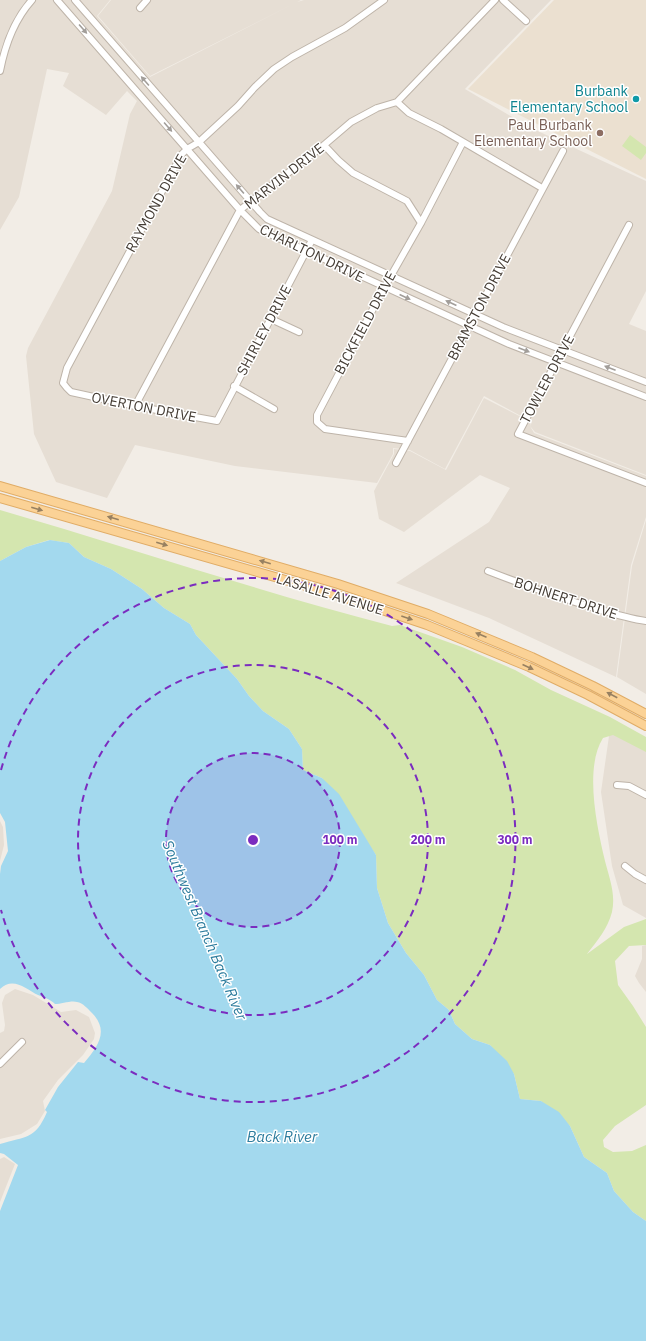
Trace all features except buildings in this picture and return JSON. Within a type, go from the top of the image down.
[{"type":"main road","name":"LASALLE AVENUE","points":[[0,486],[330,582],[428,614],[532,656],[646,714]]},
{"type":"main road","name":"LASALLE AVENUE","points":[[0,498],[327,592],[400,616],[465,640],[529,667],[588,695],[646,726]]},
{"type":"street","points":[[0,70],[6,46],[13,28],[32,0]]},
{"type":"street","name":"CHARLTON DRIVE","points":[[57,0],[240,210],[259,229],[384,288],[509,344],[646,397]]},
{"type":"street","name":"CHARLTON DRIVE","points":[[75,0],[267,219],[519,333],[646,382]]},
{"type":"street","points":[[140,8],[147,0]]},
{"type":"street","name":"RAYMOND DRIVE","points":[[71,392],[63,383],[67,368],[177,160],[187,149],[199,142],[238,106],[274,69],[292,57],[345,28],[384,0]]},
{"type":"street","name":"MARVIN DRIVE","points":[[134,406],[240,210],[324,145],[351,122],[377,108],[397,102],[495,0]]},
{"type":"street","points":[[503,0],[526,21]]},
{"type":"street","points":[[397,102],[409,113],[422,121],[441,129],[542,188]]},
{"type":"street","name":"BICKFIELD DRIVE","points":[[408,441],[325,429],[319,426],[316,418],[318,411],[384,288],[421,223],[463,142]]},
{"type":"street","points":[[324,145],[353,173],[407,200],[421,223]]},
{"type":"street","name":"BRAMSTON DRIVE","points":[[396,463],[563,151]]},
{"type":"street","name":"TOWLER DRIVE","points":[[629,225],[518,434],[646,484]]},
{"type":"street","name":"SHIRLEY DRIVE","points":[[217,421],[234,386],[312,240]]},
{"type":"street","points":[[271,319],[299,332]]},
{"type":"street","points":[[234,386],[274,408]]},
{"type":"street","name":"OVERTON DRIVE","points":[[71,392],[134,406],[217,421]]},
{"type":"street","name":"BOHNERT DRIVE","points":[[488,571],[585,605],[646,621]]},
{"type":"street","points":[[617,785],[629,786],[646,795]]},
{"type":"street","points":[[625,866],[646,880]]},
{"type":"street","points":[[0,1064],[22,1042]]},
{"type":"shaded area","points":[[0,0],[110,0],[97,16],[150,77],[297,2],[304,0],[551,0],[465,89],[529,127],[646,181],[646,291],[629,324],[646,331],[646,475],[535,432],[530,426],[532,422],[484,396],[445,469],[410,450],[393,448],[393,454],[377,483],[235,466],[135,445],[107,498],[56,482],[34,434],[26,356],[28,348],[112,191],[130,114],[137,101],[127,91],[106,115],[63,86],[69,73],[47,69],[19,197],[0,230]]},
{"type":"shaded area","points":[[111,0],[301,0],[150,76],[98,16]]},
{"type":"shaded area","name":"Paul Burbank Elementary School","points":[[554,0],[646,0],[646,179],[468,89]]},
{"type":"shaded area","points":[[484,398],[531,422],[530,426],[534,433],[646,476],[646,517],[631,565],[616,677],[489,618],[396,583],[489,522],[510,488],[480,475],[404,532],[379,519],[374,491],[394,454],[394,449],[410,451],[446,470]]},
{"type":"shaded area","points":[[646,520],[646,694],[617,677],[632,566]]},
{"type":"shaded area","points":[[610,729],[646,748],[646,918],[623,905],[612,866],[601,792]]},
{"type":"shaded area","points":[[0,821],[3,827],[4,845],[0,861]]},
{"type":"shaded area","points":[[646,945],[646,992],[635,976],[642,959],[642,946]]},
{"type":"shaded area","points":[[15,989],[33,995],[61,1012],[76,1010],[89,1017],[95,1033],[94,1039],[83,1055],[58,1080],[43,1101],[45,1111],[37,1124],[21,1134],[0,1139],[0,1033],[4,1031],[5,1025],[2,1003],[5,995]]},
{"type":"shaded area","points":[[4,1157],[15,1164],[0,1202],[0,1159]]},
{"type":"green space","points":[[630,135],[646,147],[646,153],[641,160],[622,146]]},
{"type":"green space","points":[[0,510],[293,599],[392,626],[400,625],[462,647],[515,670],[551,690],[610,717],[646,737],[646,752],[613,735],[603,738],[597,751],[594,765],[594,798],[599,832],[612,886],[613,905],[610,918],[605,929],[587,954],[624,927],[646,919],[646,945],[629,946],[615,961],[618,985],[646,1027],[646,1105],[615,1126],[603,1140],[604,1147],[613,1152],[632,1151],[646,1145],[646,1221],[633,1212],[614,1191],[607,1173],[584,1157],[570,1126],[541,1101],[520,1099],[514,1074],[490,1045],[472,1039],[455,1024],[449,1010],[437,1000],[424,975],[406,953],[388,923],[377,888],[376,855],[322,778],[303,770],[302,749],[289,729],[263,711],[249,696],[237,679],[196,635],[190,624],[164,608],[142,589],[111,569],[84,557],[69,543],[49,540],[26,547],[0,561]]},
{"type":"water","name":"Back River","points":[[50,540],[69,543],[84,557],[111,569],[142,589],[164,608],[190,624],[196,635],[237,679],[249,696],[263,711],[289,729],[302,749],[303,770],[322,778],[339,794],[376,855],[377,888],[388,923],[406,953],[424,975],[437,1000],[449,1010],[455,1024],[472,1039],[490,1045],[507,1061],[514,1074],[520,1099],[541,1101],[559,1112],[570,1126],[584,1157],[607,1173],[614,1191],[633,1212],[646,1221],[646,1341],[0,1341],[0,1211],[18,1165],[4,1154],[0,1153],[0,1144],[29,1136],[38,1128],[47,1112],[45,1110],[58,1087],[78,1062],[84,1063],[89,1057],[100,1039],[101,1033],[100,1026],[92,1013],[79,1003],[72,1001],[55,1004],[24,987],[15,984],[5,985],[0,989],[0,874],[1,866],[8,851],[5,822],[0,813],[0,561],[26,547]]},
{"type":"place","name":"Burbank Elementary School","points":[[636,99]]},
{"type":"place","name":"Paul Burbank Elementary School","points":[[600,133]]},
{"type":"water label","name":"Southwest Branch Back River","points":[[205,930]]}]
